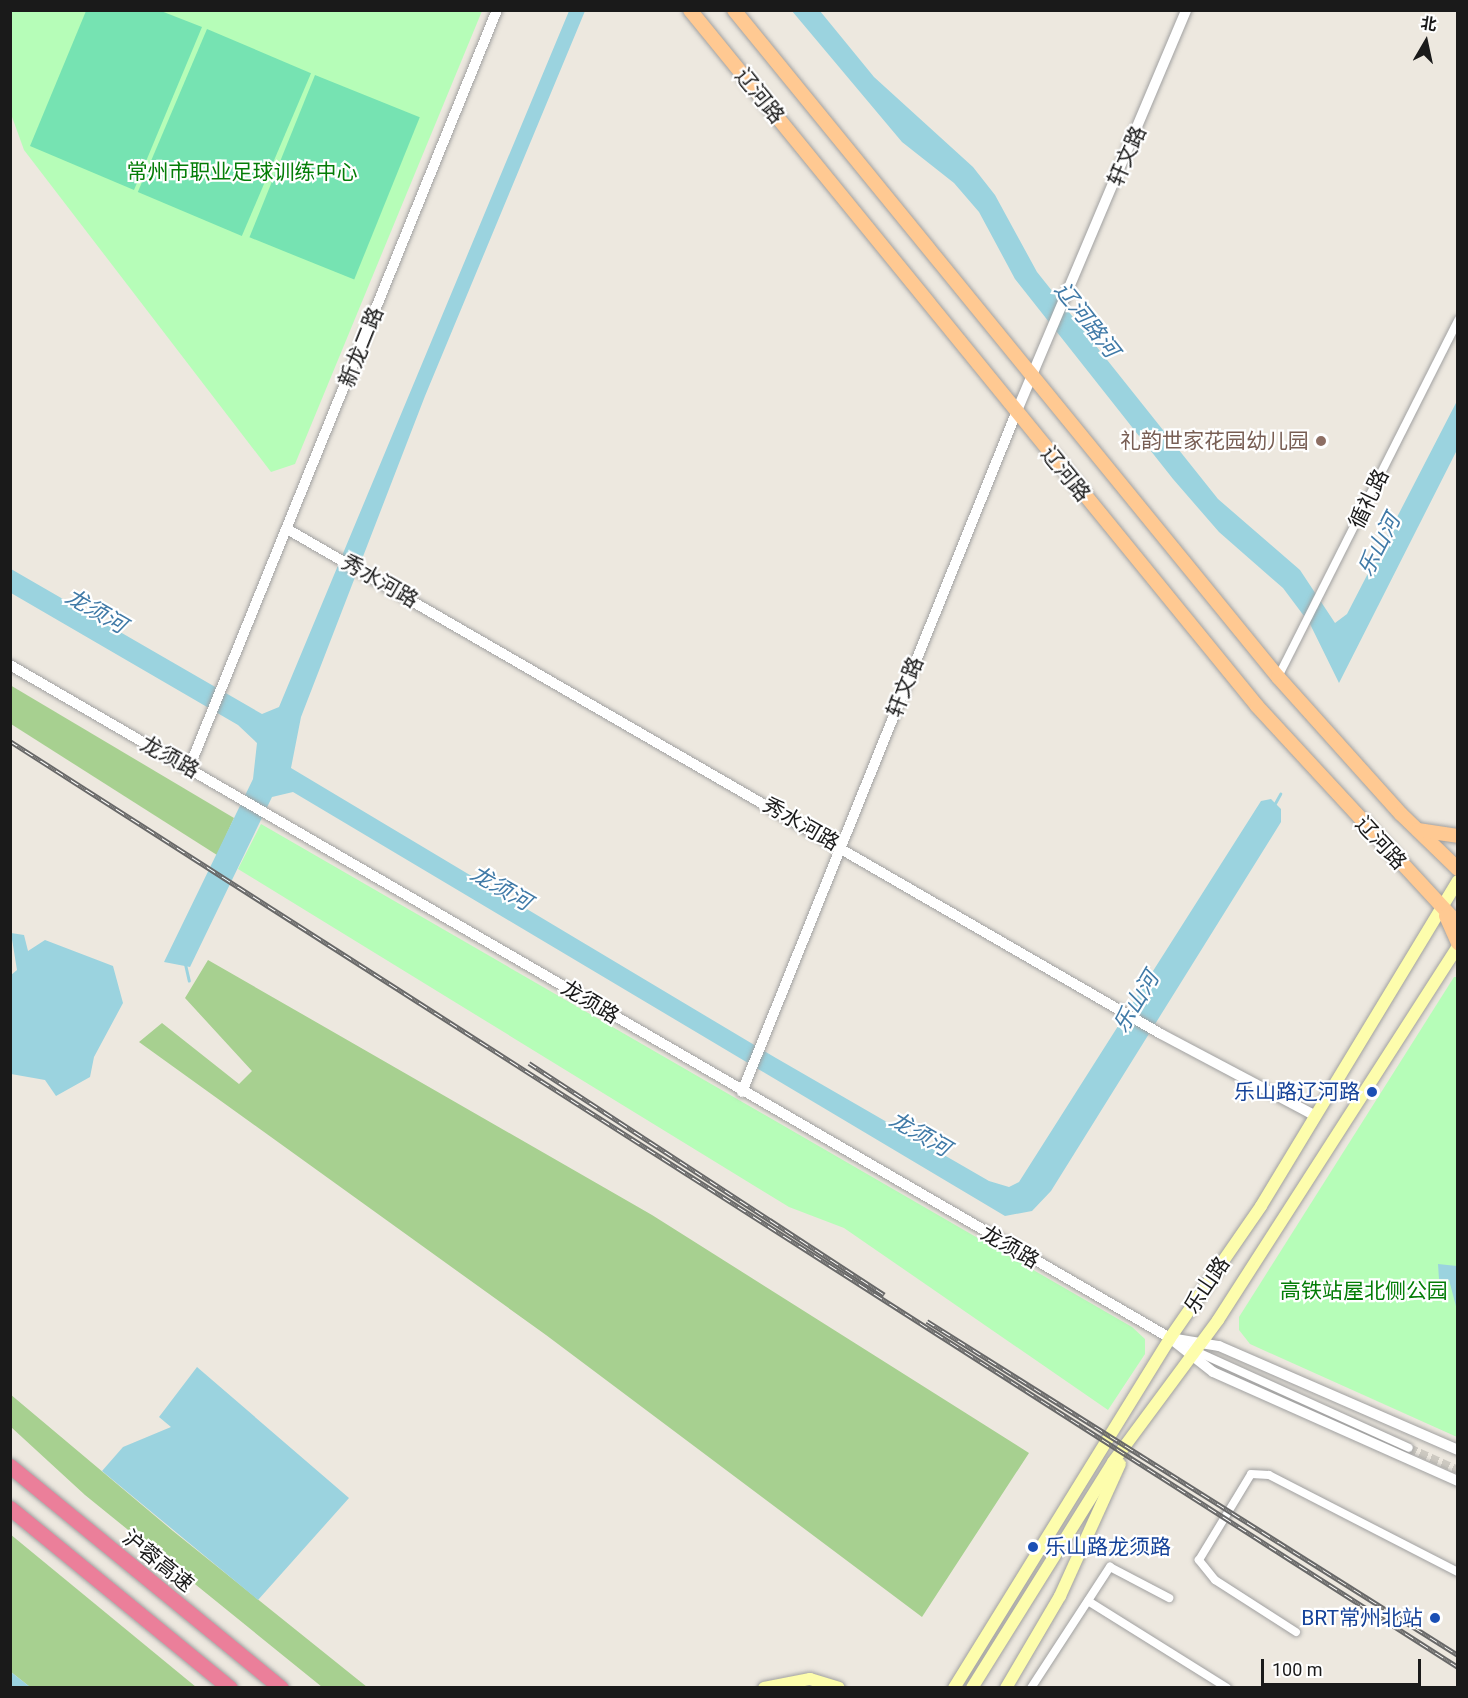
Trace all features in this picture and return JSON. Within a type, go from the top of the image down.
[{"type":"highway","name":"沪蓉高速","points":[[10,1466],[281,1688]]},
{"type":"highway","points":[[10,1508],[230,1688]]},
{"type":"main road","name":"辽河路","points":[[690,10],[1257,706],[1458,924]]},
{"type":"main road","name":"辽河路","points":[[734,10],[1030,378],[1278,677],[1417,830],[1458,868]]},
{"type":"main road","points":[[1417,830],[1458,836]]},
{"type":"main road","name":"乐山路","points":[[954,1688],[1170,1338],[1316,1116],[1458,881]]},
{"type":"main road","points":[[1443,909],[1458,945]]},
{"type":"main road","name":"乐山路","points":[[972,1688],[1144,1420],[1196,1350],[1458,945]]},
{"type":"main road","points":[[1006,1688],[1060,1596],[1144,1420]]},
{"type":"main road","points":[[764,1688],[810,1679],[839,1688]]},
{"type":"street","name":"新龙二路","points":[[189,768],[222,681],[287,529],[497,10]]},
{"type":"street","name":"轩文路","points":[[742,1092],[1062,299],[1186,10]]},
{"type":"street","name":"循礼路","points":[[1278,677],[1303,632],[1456,325]]},
{"type":"street","name":"秀水河路","points":[[287,529],[355,566],[1161,1034],[1316,1116]]},
{"type":"street","name":"龙须路","points":[[10,664],[189,768],[234,791],[742,1092],[1170,1338],[1458,1481]]},
{"type":"street","name":"龙须路","points":[[1170,1338],[1458,1450]]},
{"type":"street","points":[[1196,1350],[1409,1448]]},
{"type":"street","points":[[1296,1632],[1215,1580],[1199,1560],[1251,1474],[1269,1474],[1458,1572]]},
{"type":"street","points":[[1031,1688],[1110,1567],[1170,1598]]},
{"type":"street","points":[[1088,1601],[1227,1688]]},
{"type":"green space","name":"常州市职业足球训练中心","points":[[11,11],[482,11],[295,464],[271,472],[24,150],[11,114]]},
{"type":"green space","points":[[86,11],[161,11],[202,27],[134,190],[30,146]]},
{"type":"green space","points":[[207,29],[311,73],[242,236],[138,192]]},
{"type":"green space","points":[[315,75],[420,117],[354,280],[249,237]]},
{"type":"green space","points":[[10,685],[234,818],[217,855],[11,724]]},
{"type":"green space","points":[[261,824],[1132,1327],[1145,1339],[1145,1354],[1108,1410],[844,1228],[789,1207],[238,869]]},
{"type":"green space","points":[[208,960],[652,1215],[1029,1453],[922,1617],[546,1335],[139,1042],[162,1023],[239,1084],[252,1071],[185,998]]},
{"type":"green space","name":"高铁站屋北侧公园","points":[[1454,977],[1457,977],[1457,1437],[1250,1344],[1239,1330],[1239,1317]]},
{"type":"green space","points":[[10,1394],[173,1531],[367,1687],[322,1687],[85,1495],[11,1427]]},
{"type":"green space","points":[[10,1534],[196,1687],[30,1687],[11,1672]]},
{"type":"water","points":[[569,11],[585,11],[425,396],[301,717],[291,768],[776,1058],[989,1181],[1009,1187],[1019,1182],[1261,801],[1271,799],[1281,809],[1281,822],[1051,1191],[1032,1211],[1005,1216],[293,792],[272,797],[190,967],[164,962],[253,779],[257,743],[238,725],[11,593],[11,569],[262,714],[279,707]]},
{"type":"water","points":[[792,11],[820,11],[874,77],[973,167],[995,195],[1037,272],[1218,499],[1300,570],[1335,623],[1347,614],[1457,401],[1457,450],[1339,683],[1310,624],[1283,588],[1219,532],[1173,479],[1015,279],[979,212],[954,183],[902,142]]},
{"type":"water","points":[[11,933],[24,935],[28,951],[45,940],[113,966],[123,1003],[94,1057],[90,1077],[56,1096],[45,1080],[11,1074],[11,975],[17,970]]},
{"type":"water","points":[[1438,1264],[1457,1266],[1457,1310],[1449,1280],[1439,1279]]},
{"type":"water","points":[[197,1367],[349,1498],[258,1600],[102,1471],[123,1447],[171,1427],[159,1417]]},
{"type":"water","points":[[11,1672],[30,1687],[11,1687]]},
{"type":"waterway","name":"乐山河","points":[[1274,805],[1280,794]]},
{"type":"waterway","points":[[185,964],[189,981]]},
{"type":"tunnel","points":[[1409,1448],[1458,1470]]},
{"type":"railway","points":[[10,741],[1458,1667]]},
{"type":"railway","points":[[529,1063],[884,1294]]},
{"type":"railway","points":[[927,1321],[1458,1655]]},
{"type":"place","name":"礼韵世家花园幼儿园","points":[[1321,441]]},
{"type":"place","name":"乐山路辽河路","points":[[1372,1092]]},
{"type":"place","name":"乐山路龙须路","points":[[1033,1547]]},
{"type":"place","name":"BRT常州北站","points":[[1435,1618]]},
{"type":"water label","name":"辽河路河","points":[[1087,320]]},
{"type":"water label","name":"龙须河","points":[[96,611]]},
{"type":"water label","name":"龙须河","points":[[501,888]]},
{"type":"water label","name":"龙须河","points":[[920,1134]]}]
